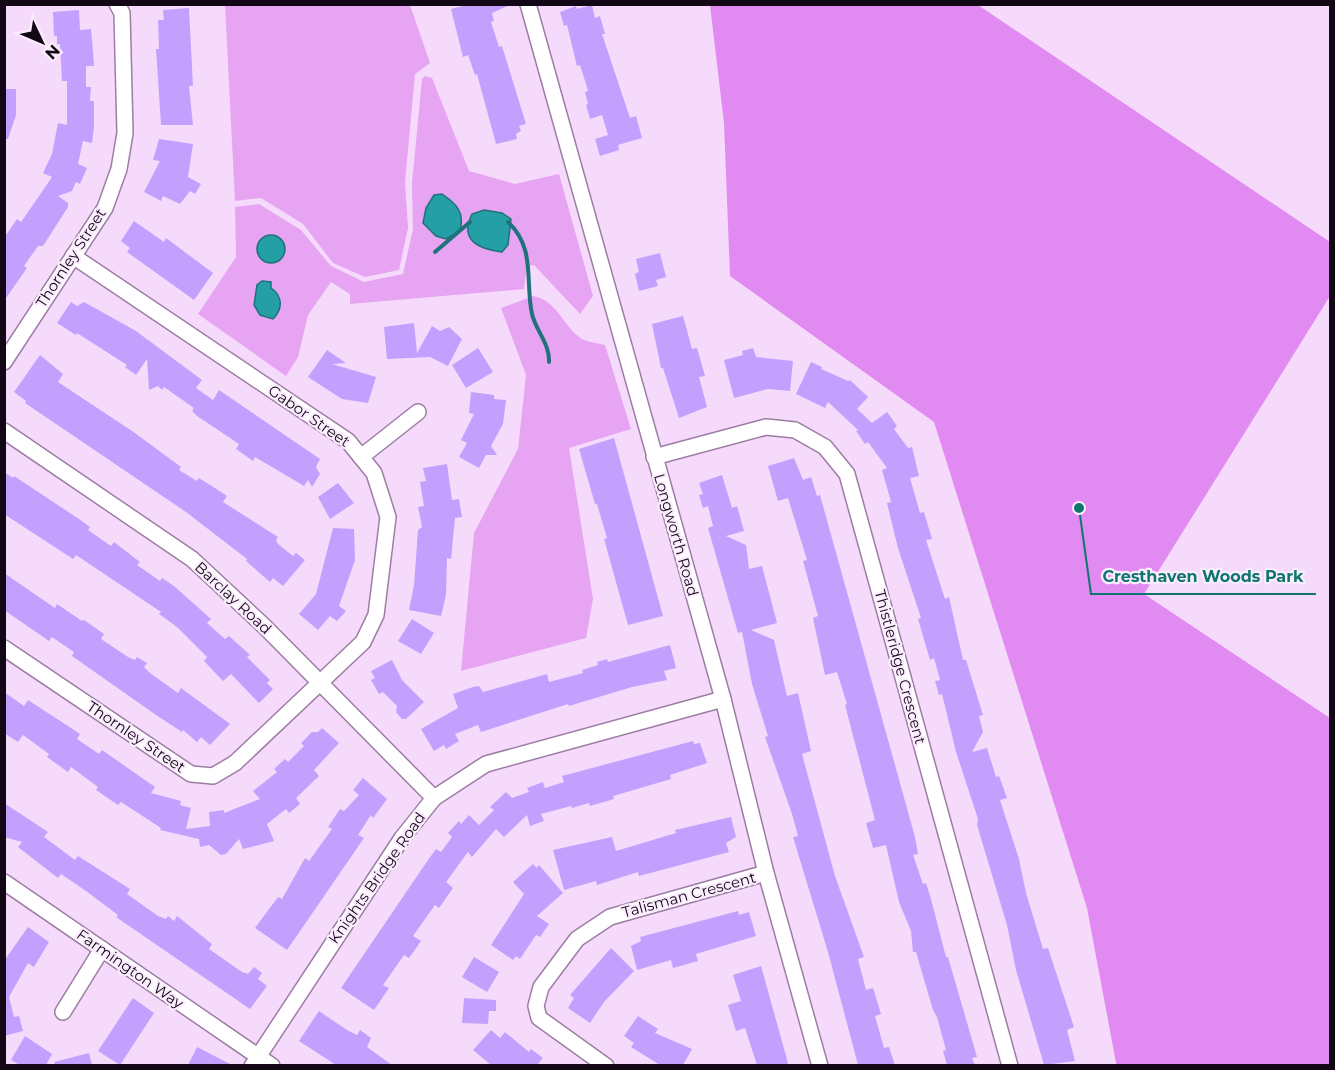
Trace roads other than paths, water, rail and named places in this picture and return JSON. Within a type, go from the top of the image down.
[{"type":"street","name":"Thornley Street","points":[[4,362],[105,208],[119,170],[125,133],[122,13],[117,4]]},
{"type":"street","name":"Longworth Road","points":[[528,4],[723,699],[766,873],[820,1065]]},
{"type":"street","name":"Gabor Street","points":[[74,255],[348,441],[374,473],[388,517],[376,615],[363,642],[320,684]]},
{"type":"street","points":[[361,457],[418,412]]},
{"type":"street","name":"Thistleridge Crescent","points":[[654,457],[766,427],[795,430],[825,447],[847,474],[1010,1065]]},
{"type":"street","name":"Barclay Road","points":[[4,431],[192,559],[434,798]]},
{"type":"street","name":"Thornley Street","points":[[4,648],[191,774],[213,776],[235,762],[320,684]]},
{"type":"street","name":"Knights Bridge Road","points":[[254,1061],[402,838],[434,798],[486,764],[723,699]]},
{"type":"street","name":"Talisman Crescent","points":[[606,1065],[539,1018],[536,1006],[541,987],[577,939],[610,916],[766,873]]},
{"type":"street","name":"Farmington Way","points":[[4,882],[102,949],[254,1061],[272,1065]]},
{"type":"street","points":[[63,1012],[102,949]]},
{"type":"waterway","points":[[435,252],[470,222]]},
{"type":"waterway","points":[[508,222],[523,243],[528,266],[532,314],[545,343],[549,362]]},
{"type":"place","name":"Cresthaven Woods Park","points":[[1079,508]]}]
